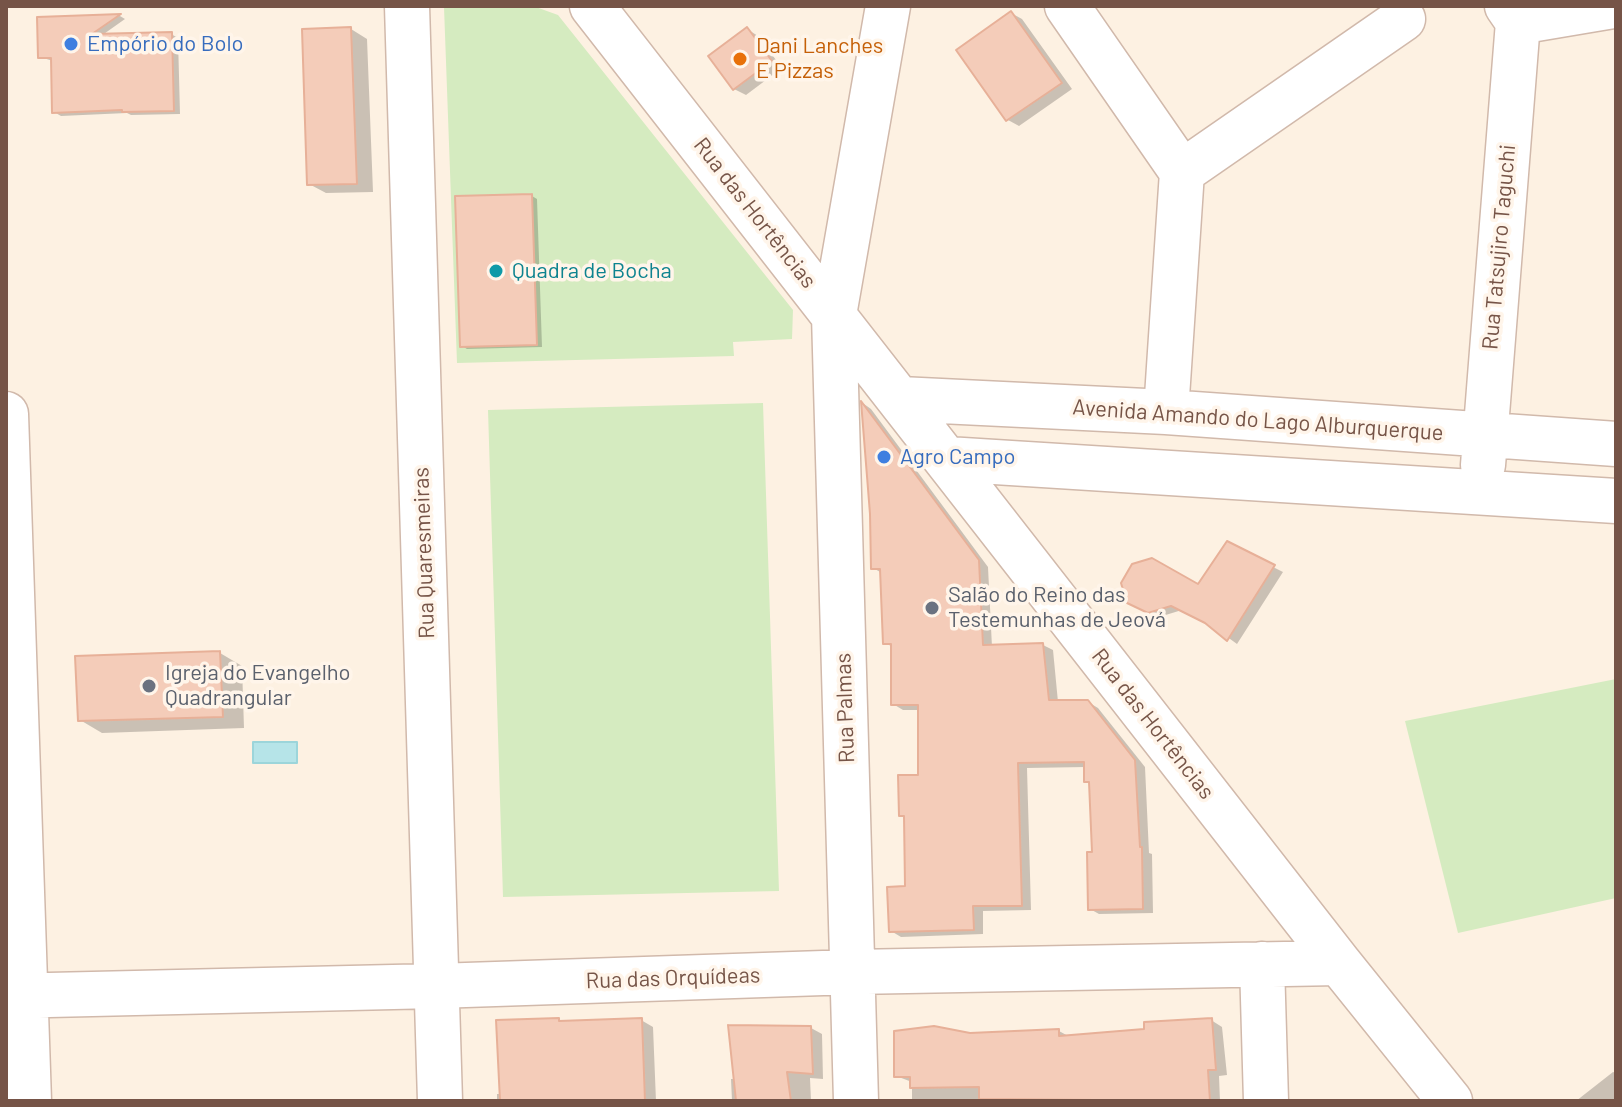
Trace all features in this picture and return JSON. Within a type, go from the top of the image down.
[{"type":"street","name":"Rua Quaresmeiras","points":[[407,6],[440,1101]]},
{"type":"street","name":"Rua das Hortências","points":[[592,6],[1450,1101]]},
{"type":"street","name":"Rua Palmas","points":[[856,1101],[834,315],[888,6]]},
{"type":"street","points":[[1067,6],[1182,172],[1166,412]]},
{"type":"street","points":[[1512,14],[1613,6]]},
{"type":"street","name":"Rua Tatsujiro Taguchi","points":[[1481,491],[1512,14]]},
{"type":"street","points":[[1182,172],[1403,19]]},
{"type":"street","name":"Avenida Amando do Lago Alburquerque","points":[[900,399],[1166,412],[1616,444]]},
{"type":"street","points":[[6,414],[16,996],[29,1101]]},
{"type":"street","points":[[947,459],[1616,501]]},
{"type":"street","name":"Rua das Orquídeas","points":[[16,996],[853,972],[1339,963]]},
{"type":"street","points":[[1262,964],[1266,1101]]},
{"type":"green space","points":[[533,6],[558,15],[793,310],[792,339],[733,342],[734,356],[457,363],[444,7]]},
{"type":"green space","points":[[763,403],[779,891],[503,897],[488,410]]},
{"type":"green space","points":[[1616,679],[1616,898],[1458,933],[1405,721]]},
{"type":"water","points":[[253,742],[297,742],[297,763],[253,763]]},
{"type":"building","points":[[1011,11],[1062,83],[1006,121],[956,50]]},
{"type":"building","points":[[121,14],[92,34],[172,32],[174,111],[52,113],[51,58],[38,58],[37,17]]},
{"type":"building","points":[[351,27],[357,184],[307,185],[302,29]]},
{"type":"building","name":"Dani Lanches E Pizzas","points":[[747,27],[772,61],[733,90],[708,56]]},
{"type":"building","name":"Quadra de Bocha","points":[[532,194],[537,345],[460,347],[455,196]]},
{"type":"building","points":[[861,401],[979,560],[983,645],[1043,643],[1049,700],[1088,700],[1135,760],[1143,909],[1088,910],[1087,852],[1092,852],[1089,782],[1084,782],[1084,762],[1018,763],[1022,906],[973,906],[974,930],[889,932],[887,887],[905,886],[904,816],[899,816],[898,775],[918,775],[918,705],[891,705],[891,644],[883,644],[880,569],[871,569]]},
{"type":"building","points":[[1227,541],[1275,565],[1227,641],[1205,623],[1171,606],[1148,613],[1127,603],[1121,583],[1132,564],[1152,558],[1198,584]]},
{"type":"building","name":"Igreja do Evangelho Quadrangular","points":[[220,651],[223,717],[78,721],[75,656]]},
{"type":"building","points":[[559,1018],[559,1021],[642,1018],[645,1101],[500,1101],[496,1020]]},
{"type":"building","points":[[1212,1018],[1216,1070],[1208,1070],[1210,1101],[979,1099],[979,1087],[910,1088],[910,1077],[894,1077],[894,1031],[934,1026],[970,1033],[1059,1029],[1059,1036],[1144,1029],[1144,1022]]},
{"type":"building","points":[[728,1025],[811,1026],[813,1074],[787,1072],[791,1101],[736,1101]]},
{"type":"place","name":"Empório do Bolo","points":[[71,44]]},
{"type":"place","name":"Dani Lanches E Pizzas","points":[[740,59]]},
{"type":"place","name":"Quadra de Bocha","points":[[496,271]]},
{"type":"place","name":"Agro Campo","points":[[884,457]]},
{"type":"place","name":"Salão do Reino das Testemunhas de Jeová","points":[[932,608]]},
{"type":"place","name":"Igreja do Evangelho Quadrangular","points":[[149,686]]}]
